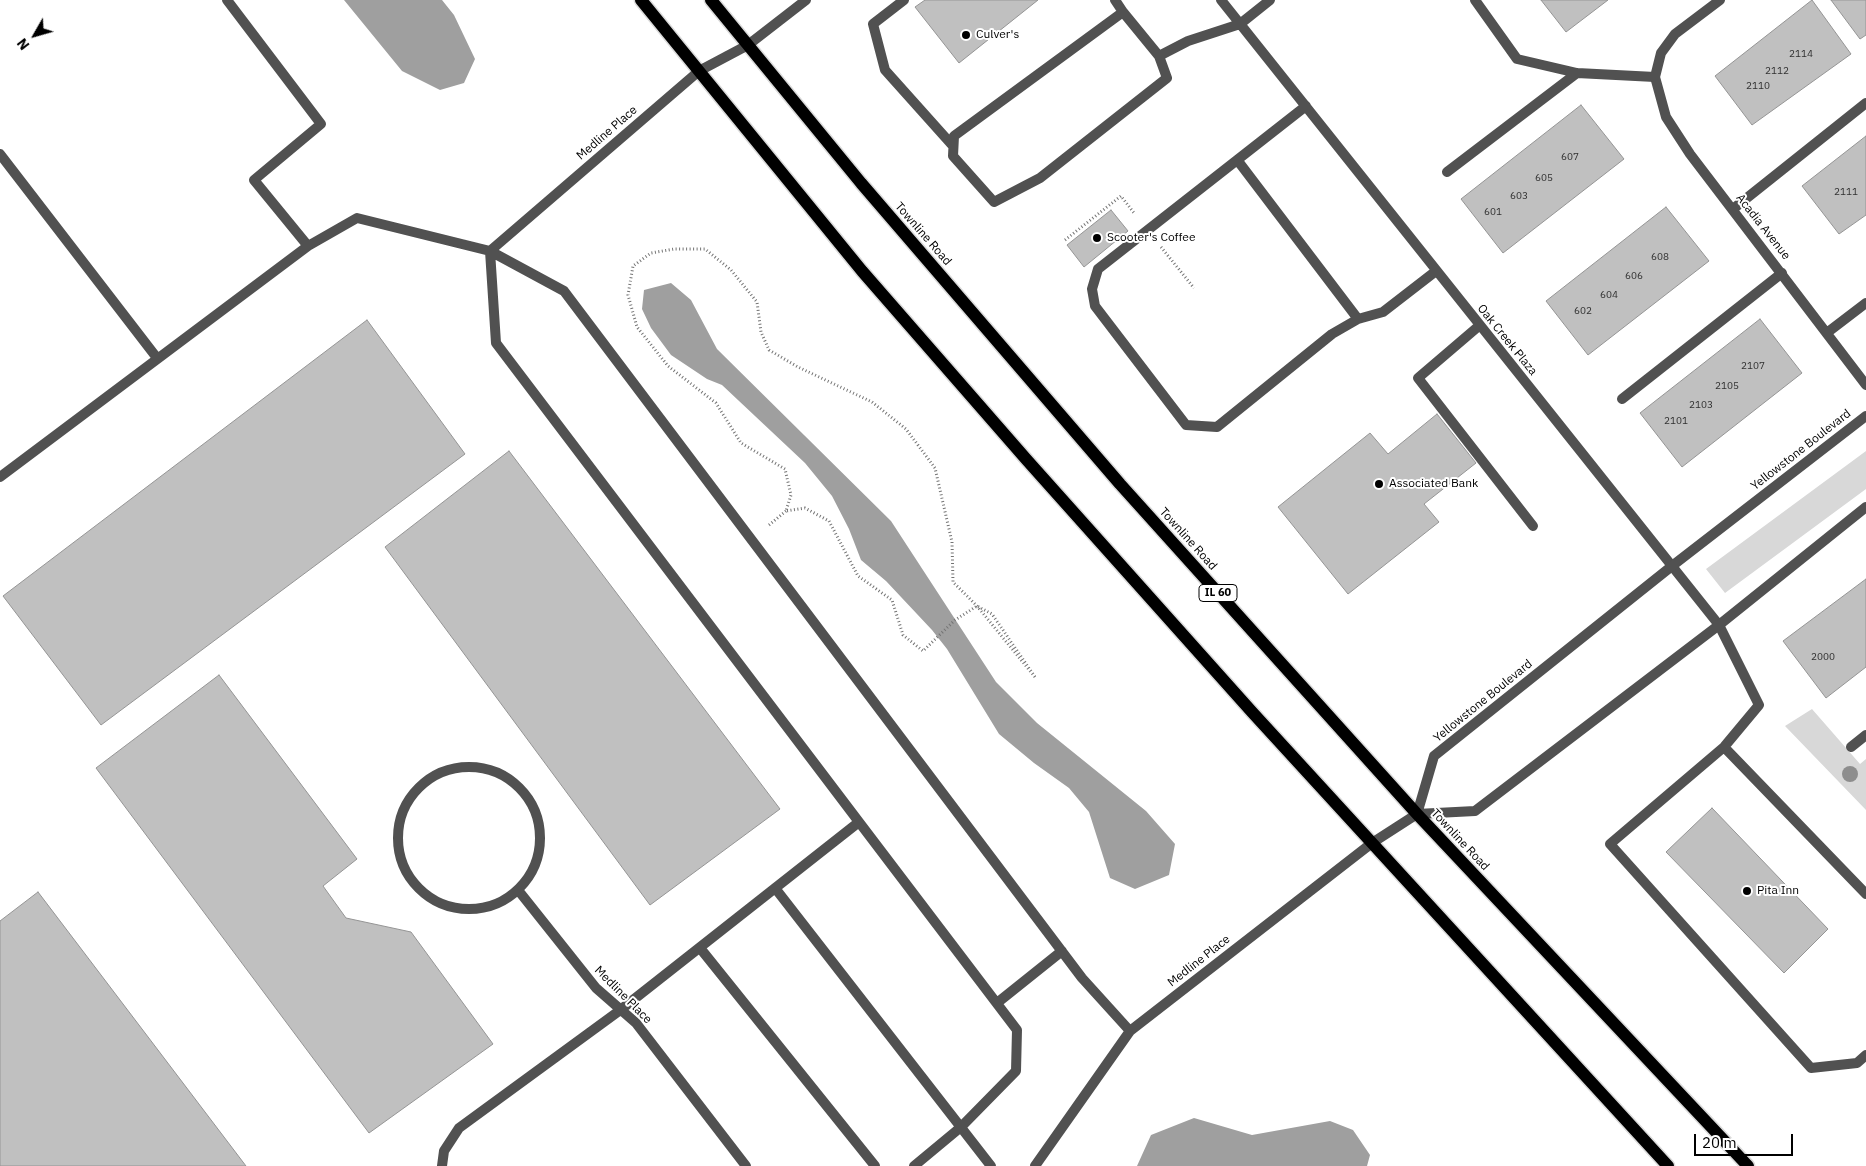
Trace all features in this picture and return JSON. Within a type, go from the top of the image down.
[{"type":"main road","points":[[640,0],[862,272],[1019,452],[1372,843],[1668,1166]]},
{"type":"main road","name":"Townline Road","points":[[711,0],[862,183],[1120,484],[1417,814],[1748,1166]]},
{"type":"street","points":[[227,0],[321,124],[254,180],[308,246]]},
{"type":"street","name":"Medline Place","points":[[490,251],[699,71],[748,45],[806,0]]},
{"type":"street","points":[[904,0],[873,24],[884,70],[954,146]]},
{"type":"street","points":[[1115,0],[1160,56],[1167,78],[1040,178],[994,202],[952,156],[954,136],[1123,12]]},
{"type":"street","name":"Oak Creek Plaza","points":[[1221,0],[1719,625],[1759,705],[1724,747]]},
{"type":"street","points":[[1160,56],[1188,41],[1240,24],[1270,0]]},
{"type":"street","points":[[1475,0],[1517,59],[1577,73],[1655,77],[1661,53],[1675,34],[1720,0]]},
{"type":"street","points":[[1447,172],[1577,73]]},
{"type":"street","name":"Acadia Avenue","points":[[1655,77],[1666,117],[1690,154],[1828,332],[1866,385]]},
{"type":"street","points":[[1733,210],[1866,103]]},
{"type":"street","points":[[1306,106],[1238,162],[1098,269],[1092,288],[1094,306],[1186,425],[1217,427],[1332,334],[1358,320],[1383,312],[1436,271]]},
{"type":"street","points":[[0,154],[157,358]]},
{"type":"street","points":[[1238,162],[1358,320]]},
{"type":"street","points":[[0,477],[308,246],[357,218],[490,251],[564,292],[1082,978],[1130,1031]]},
{"type":"street","points":[[490,251],[496,343],[1017,1030],[1016,1071],[960,1127],[914,1166]]},
{"type":"street","points":[[1622,399],[1782,273]]},
{"type":"street","points":[[1828,332],[1866,303]]},
{"type":"street","points":[[1480,325],[1418,378],[1534,526]]},
{"type":"street","name":"Yellowstone Boulevard","points":[[1417,814],[1434,756],[1672,566],[1866,416]]},
{"type":"street","points":[[1417,814],[1475,812],[1719,625],[1866,507]]},
{"type":"street","points":[[1851,747],[1866,735]]},
{"type":"street","points":[[1866,894],[1724,747],[1610,844],[1811,1068],[1857,1063],[1866,1055]]},
{"type":"street","points":[[474,766],[496,772],[516,784],[531,803],[539,825],[539,848],[532,871],[518,890],[498,903],[475,909],[452,907],[430,897],[413,881],[402,860],[398,838],[401,814],[413,794],[430,778],[450,769],[474,766]]},
{"type":"street","name":"Medline Place","points":[[1035,1166],[1130,1031],[1372,843],[1417,814]]},
{"type":"street","points":[[442,1166],[444,1151],[459,1128],[619,1011],[859,822]]},
{"type":"street","points":[[776,888],[991,1166]]},
{"type":"street","name":"Medline Place","points":[[518,890],[596,988],[619,1011],[636,1024],[746,1166]]},
{"type":"street","points":[[700,948],[875,1166]]},
{"type":"street","points":[[997,1003],[1062,951]]},
{"type":"path","points":[[977,606],[955,620],[923,651],[903,635],[892,600],[858,576],[829,521],[805,508],[786,511],[791,495],[785,469],[741,443],[716,403],[668,366],[637,327],[628,294],[633,266],[651,253],[674,249],[705,249],[731,270],[757,302],[761,332],[769,350],[798,367],[872,402],[906,429],[935,468],[952,542],[953,582],[977,606],[1035,677],[992,614],[977,606]]},
{"type":"shaded area","points":[[344,0],[442,0],[454,15],[475,59],[464,83],[440,90],[402,71]]},
{"type":"shaded area","points":[[671,283],[691,300],[717,349],[891,521],[996,682],[1037,723],[1146,811],[1175,844],[1169,875],[1135,889],[1110,878],[1089,812],[1069,788],[1034,763],[999,734],[947,649],[932,630],[886,581],[861,560],[849,529],[832,496],[805,463],[722,385],[707,379],[671,355],[651,328],[642,309],[644,290]]},
{"type":"shaded area","points":[[1866,451],[1866,489],[1725,593],[1706,569]]},
{"type":"shaded area","points":[[1812,709],[1860,764],[1866,759],[1866,810],[1785,726]]},
{"type":"shaded area","points":[[1194,1118],[1252,1135],[1330,1121],[1353,1130],[1370,1155],[1367,1166],[1137,1166],[1151,1135]]},
{"type":"building","name":"Culver's","points":[[925,0],[1038,0],[959,63],[915,7]]},
{"type":"building","points":[[1541,0],[1608,0],[1566,32]]},
{"type":"building","points":[[1812,0],[1851,54],[1752,125],[1715,76]]},
{"type":"building","points":[[1831,0],[1866,0],[1866,35],[1860,39]]},
{"type":"building","points":[[1581,105],[1624,159],[1503,253],[1461,199]]},
{"type":"building","points":[[1866,136],[1866,215],[1839,234],[1802,186]]},
{"type":"building","points":[[1666,207],[1709,261],[1588,355],[1546,301]]},
{"type":"building","name":"Scooter's Coffee","points":[[1111,210],[1128,231],[1084,267],[1067,245]]},
{"type":"building","points":[[1760,319],[1802,373],[1682,467],[1640,413]]},
{"type":"building","points":[[367,320],[465,454],[101,725],[3,596]]},
{"type":"building","name":"Associated Bank","points":[[1437,414],[1476,463],[1424,504],[1439,522],[1348,594],[1278,507],[1370,433],[1388,454]]},
{"type":"building","points":[[509,451],[780,809],[650,905],[385,547]]},
{"type":"building","points":[[1866,579],[1866,667],[1826,698],[1783,641]]},
{"type":"building","points":[[219,675],[357,859],[323,886],[346,918],[411,932],[493,1044],[369,1133],[96,768]]},
{"type":"building","name":"Pita Inn","points":[[1712,808],[1828,929],[1784,973],[1666,852]]},
{"type":"building","points":[[38,892],[246,1166],[0,1166],[0,921]]},
{"type":"place","name":"Culver's","points":[[966,35]]},
{"type":"place","name":"Scooter's Coffee","points":[[1097,238]]},
{"type":"place","name":"Associated Bank","points":[[1379,484]]},
{"type":"place","name":"Pita Inn","points":[[1747,891]]}]
